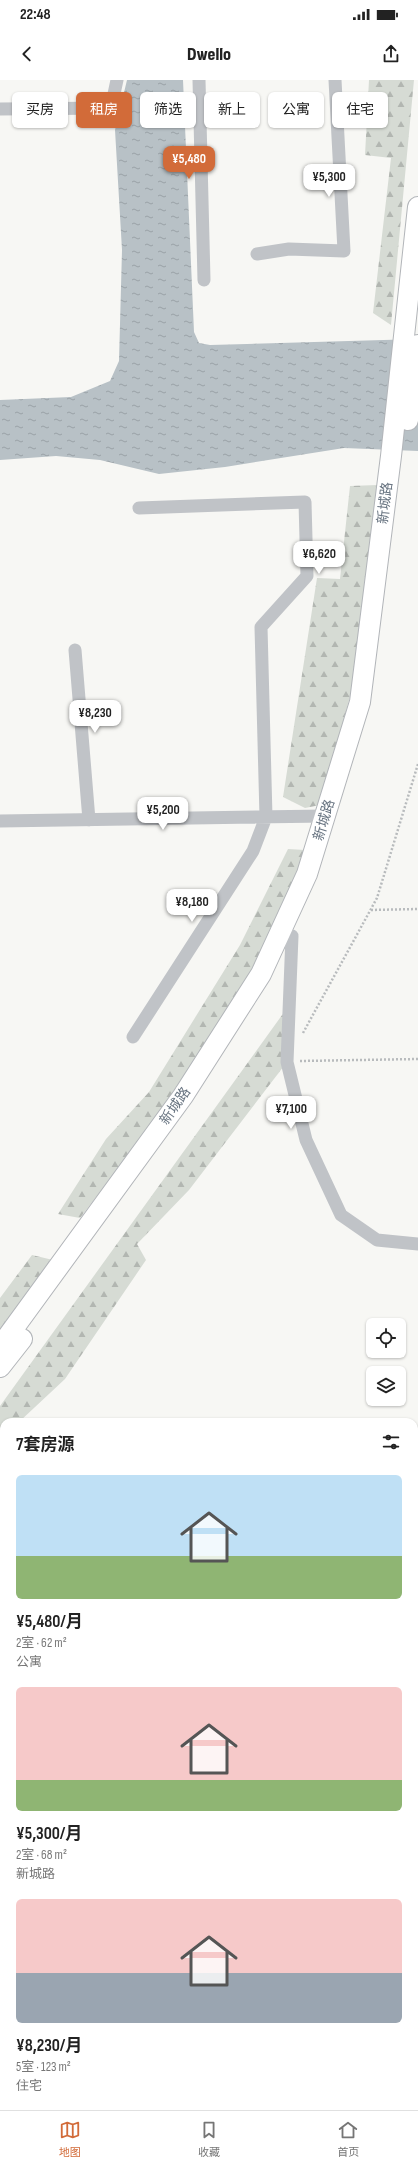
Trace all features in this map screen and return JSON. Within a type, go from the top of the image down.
[{"type":"main road","name":"新城路","points":[[0,1367],[29,1330],[193,1103],[272,980],[318,879],[372,705],[397,458],[405,327],[418,207]]},
{"type":"main road","name":"新城路","points":[[0,1347],[183,1096],[261,974],[307,874],[360,702],[397,458],[418,345]]},
{"type":"street","points":[[0,110],[111,108],[117,80]]},
{"type":"street","points":[[199,80],[204,280]]},
{"type":"street","points":[[257,254],[289,249],[344,251],[335,80]]},
{"type":"street","points":[[133,1037],[253,852],[266,817],[260,627],[307,576],[305,502],[139,508]]},
{"type":"street","points":[[75,650],[89,820]]},
{"type":"street","points":[[0,821],[326,816]]},
{"type":"street","points":[[292,936],[287,1062],[306,1140],[341,1216],[377,1240],[418,1244]]},
{"type":"path","points":[[302,1034],[377,898],[418,764]]},
{"type":"path","points":[[371,910],[418,909]]},
{"type":"path","points":[[287,1062],[418,1059]]},
{"type":"green space","points":[[369,80],[414,80],[391,325],[373,313],[391,158],[365,155],[366,128],[388,128],[388,92],[368,92]]},
{"type":"green space","points":[[377,485],[351,693],[320,805],[305,808],[283,797],[317,578],[340,579],[350,486]]},
{"type":"green space","points":[[288,849],[305,850],[295,881],[248,981],[165,1107],[80,1218],[58,1214],[106,1139],[149,1092],[240,945]]},
{"type":"green space","points":[[290,1004],[287,1062],[189,1190],[137,1244],[146,1260],[65,1379],[23,1418],[0,1418],[0,1406]]},
{"type":"green space","points":[[32,1255],[53,1260],[0,1333],[0,1298]]},
{"type":"water","points":[[127,80],[183,80],[184,92],[140,92],[140,128],[185,128],[194,332],[199,343],[210,345],[418,339],[418,451],[344,448],[225,467],[159,474],[100,460],[56,456],[0,460],[0,400],[71,397],[110,381],[119,361],[122,250],[115,130],[115,128],[132,128],[132,92],[124,92]]}]
